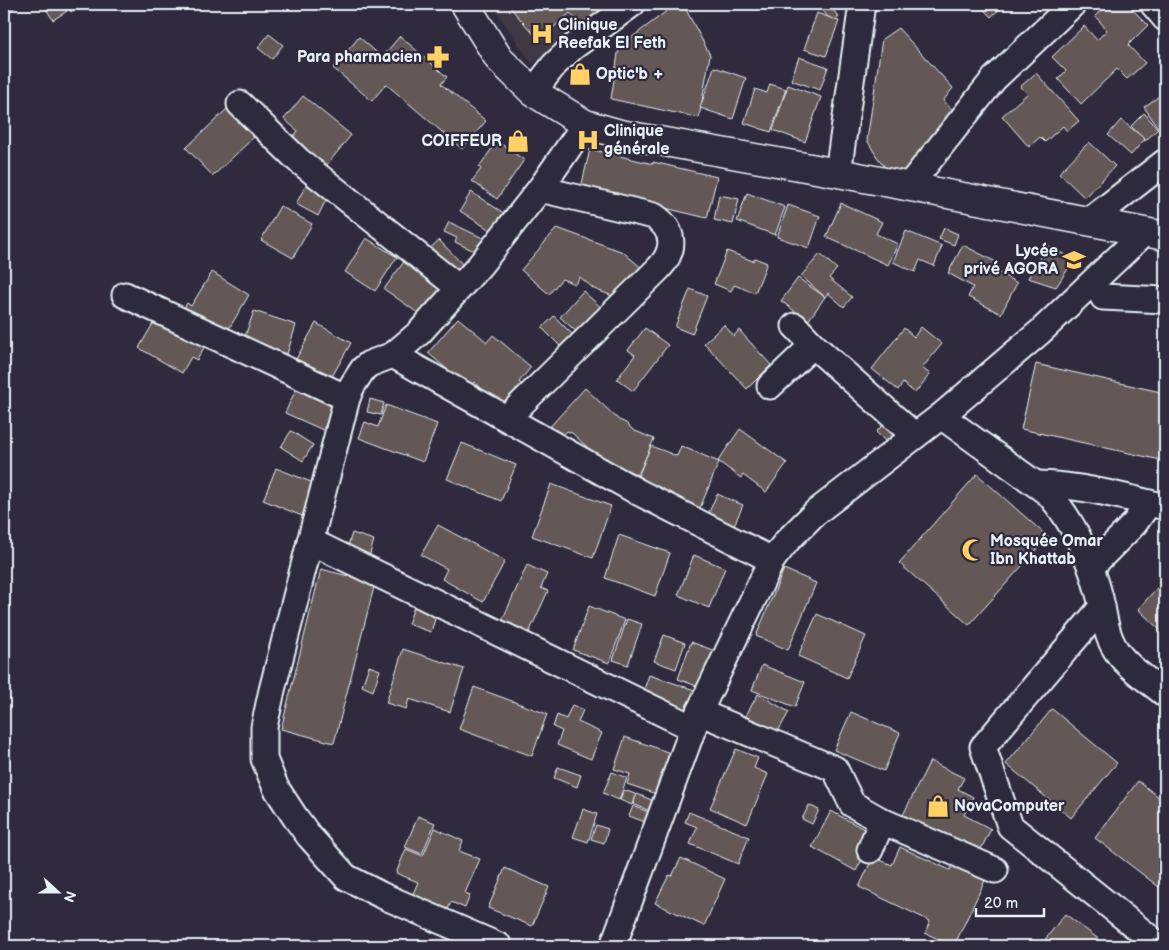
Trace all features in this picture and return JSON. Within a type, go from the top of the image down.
[{"type":"main road","points":[[465,4],[498,59],[533,92],[585,124],[620,134],[838,173],[1155,234]]},
{"type":"street","points":[[533,92],[554,65],[573,47],[632,4]]},
{"type":"street","points":[[838,173],[862,4]]},
{"type":"street","points":[[908,187],[994,79],[1073,4]]},
{"type":"street","points":[[1153,4],[1165,18]]},
{"type":"street","points":[[240,104],[298,160],[459,288]]},
{"type":"street","points":[[499,946],[381,895],[346,877],[309,836],[276,788],[264,759],[264,727],[310,541],[347,398],[352,386],[363,369],[369,364],[393,355],[419,332],[459,288],[501,240],[540,189],[585,124]]},
{"type":"street","points":[[1089,221],[1165,162]]},
{"type":"street","points":[[506,418],[659,268],[666,260],[670,251],[671,240],[668,231],[663,222],[654,216],[540,189]]},
{"type":"street","points":[[613,946],[696,720],[772,560],[787,541],[815,513],[942,416],[1155,234]]},
{"type":"street","points":[[125,295],[347,398]]},
{"type":"street","points":[[1102,297],[1165,300]]},
{"type":"street","points":[[795,326],[813,345],[915,436]]},
{"type":"street","points":[[770,386],[813,345]]},
{"type":"street","points":[[393,355],[638,492],[772,560]]},
{"type":"street","points":[[942,416],[1048,493],[1069,520],[1091,567],[1108,635],[1123,660],[1165,694]]},
{"type":"street","points":[[1036,484],[1054,484],[1157,505]]},
{"type":"street","points":[[1091,567],[1134,524],[1157,505]]},
{"type":"street","points":[[310,541],[696,720],[835,769],[852,804],[882,821],[995,870]]},
{"type":"street","points":[[1102,607],[983,747],[1010,826],[1160,946]]},
{"type":"street","points":[[870,850],[882,821]]},
{"type":"shaded area","name":"Clinique Reefak El Feth","points":[[491,4],[615,4],[532,64]]},
{"type":"building","points":[[4,4],[12,4],[15,7],[4,17]]},
{"type":"building","points":[[43,4],[63,4],[67,11],[53,20]]},
{"type":"building","points":[[65,4],[81,4],[71,12]]},
{"type":"building","points":[[507,4],[608,4],[582,27],[570,13],[539,40]]},
{"type":"building","points":[[676,4],[683,4],[710,55],[699,118],[611,99],[619,47]]},
{"type":"building","points":[[820,4],[828,4],[839,17],[833,22],[818,6]]},
{"type":"building","points":[[978,4],[1005,4],[991,17]]},
{"type":"building","points":[[1108,4],[1127,4],[1148,25],[1128,45],[1145,63],[1127,79],[1117,69],[1081,104],[1058,79],[1066,71],[1052,57],[1084,26],[1097,40],[1107,30],[1095,16]]},
{"type":"building","points":[[817,13],[839,21],[826,56],[804,49]]},
{"type":"building","points":[[898,28],[953,88],[943,101],[958,115],[912,172],[902,173],[885,167],[867,140],[882,39]]},
{"type":"building","points":[[269,34],[283,45],[272,59],[258,48]]},
{"type":"building","points":[[400,36],[447,77],[441,84],[486,121],[462,149],[386,84],[372,101],[333,68],[359,37],[382,57]]},
{"type":"building","points":[[799,57],[828,67],[820,90],[791,80]]},
{"type":"building","points":[[714,67],[746,78],[733,119],[700,108]]},
{"type":"building","points":[[1036,73],[1079,121],[1067,131],[1063,126],[1045,142],[1040,137],[1029,147],[1002,116],[1027,94],[1020,87]]},
{"type":"building","points":[[770,84],[786,89],[771,132],[744,123],[755,89],[767,93]]},
{"type":"building","points":[[788,85],[821,97],[805,142],[773,130]]},
{"type":"building","points":[[1165,92],[1165,125],[1159,129],[1144,107]]},
{"type":"building","points":[[303,96],[351,135],[326,166],[292,138],[298,131],[284,119]]},
{"type":"building","points":[[227,109],[254,137],[213,176],[186,148]]},
{"type":"building","points":[[1144,113],[1158,129],[1145,141],[1131,126]]},
{"type":"building","points":[[1121,120],[1145,139],[1131,155],[1108,135]]},
{"type":"building","points":[[497,141],[524,160],[497,199],[472,181]]},
{"type":"building","points":[[1089,142],[1115,166],[1085,198],[1059,173]]},
{"type":"building","points":[[590,149],[717,177],[707,218],[581,188]]},
{"type":"building","points":[[306,185],[328,196],[318,216],[296,204]]},
{"type":"building","points":[[471,192],[510,217],[498,235],[460,211]]},
{"type":"building","points":[[747,193],[785,207],[775,235],[737,221]]},
{"type":"building","points":[[719,195],[739,199],[733,224],[714,220]]},
{"type":"building","points":[[841,203],[882,222],[876,234],[898,244],[888,265],[826,237]]},
{"type":"building","points":[[788,205],[820,216],[809,248],[777,237]]},
{"type":"building","points":[[280,206],[312,224],[293,258],[261,240]]},
{"type":"building","points":[[449,222],[489,241],[483,255],[455,242],[457,238],[444,232]]},
{"type":"building","points":[[557,228],[623,252],[644,270],[617,301],[610,295],[594,289],[580,277],[575,284],[562,279],[549,294],[521,270]]},
{"type":"building","points":[[944,228],[958,234],[954,245],[939,239]]},
{"type":"building","points":[[906,231],[942,246],[934,266],[920,260],[915,272],[893,262]]},
{"type":"building","points":[[366,238],[397,257],[375,291],[345,272]]},
{"type":"building","points":[[439,240],[468,270],[455,283],[425,253]]},
{"type":"building","points":[[963,245],[998,263],[994,270],[1017,283],[1001,314],[968,297],[973,287],[948,273]]},
{"type":"building","points":[[1047,245],[1074,260],[1056,287],[1028,278]]},
{"type":"building","points":[[727,251],[753,261],[755,258],[767,263],[755,293],[734,285],[731,291],[714,284]]},
{"type":"building","points":[[820,254],[837,269],[829,278],[852,297],[844,307],[828,293],[825,297],[801,276]]},
{"type":"building","points":[[406,259],[443,286],[422,316],[384,289]]},
{"type":"building","points":[[212,272],[249,295],[224,337],[182,311],[187,303],[191,306]]},
{"type":"building","points":[[798,278],[825,297],[808,321],[781,301]]},
{"type":"building","points":[[690,289],[707,296],[692,334],[675,327]]},
{"type":"building","points":[[583,291],[606,312],[583,338],[560,317]]},
{"type":"building","points":[[254,311],[296,325],[287,354],[244,339]]},
{"type":"building","points":[[159,313],[207,342],[197,360],[191,357],[182,373],[139,348]]},
{"type":"building","points":[[554,316],[579,341],[567,353],[542,328]]},
{"type":"building","points":[[458,318],[487,342],[493,335],[531,367],[519,382],[522,385],[503,407],[474,382],[469,388],[428,353]]},
{"type":"building","points":[[316,323],[351,343],[330,380],[295,361]]},
{"type":"building","points":[[724,325],[734,336],[739,330],[771,365],[747,389],[704,343]]},
{"type":"building","points":[[921,327],[942,344],[922,368],[930,374],[915,393],[903,383],[898,390],[872,369],[904,328],[914,337]]},
{"type":"building","points":[[645,328],[668,345],[633,391],[617,379],[635,355],[628,350]]},
{"type":"building","points":[[1036,364],[1165,393],[1165,461],[1021,429]]},
{"type":"building","points":[[298,385],[336,402],[323,430],[285,413]]},
{"type":"building","points":[[585,388],[619,420],[626,423],[633,430],[654,439],[638,475],[598,457],[572,433],[567,431],[557,441],[546,431]]},
{"type":"building","points":[[370,399],[384,403],[381,415],[367,412]]},
{"type":"building","points":[[386,405],[437,424],[423,462],[359,438],[365,422],[378,427]]},
{"type":"building","points":[[888,420],[899,431],[887,443],[876,432]]},
{"type":"building","points":[[740,429],[787,463],[766,492],[743,475],[741,478],[718,461]]},
{"type":"building","points":[[291,431],[313,445],[303,461],[281,447]]},
{"type":"building","points":[[462,443],[516,465],[501,501],[447,479]]},
{"type":"building","points":[[651,446],[677,456],[681,446],[719,462],[700,508],[636,481]]},
{"type":"building","points":[[276,468],[316,484],[302,516],[263,500]]},
{"type":"building","name":"Mosquée Omar Ibn Khattab","points":[[977,474],[1048,537],[969,625],[899,563]]},
{"type":"building","points":[[551,484],[611,506],[593,558],[532,536]]},
{"type":"building","points":[[717,494],[743,505],[732,530],[706,519]]},
{"type":"building","points":[[438,525],[505,561],[483,602],[442,579],[447,569],[421,555]]},
{"type":"building","points":[[352,533],[374,540],[369,557],[347,549]]},
{"type":"building","points":[[619,535],[670,553],[655,596],[605,578]]},
{"type":"building","points":[[694,555],[725,568],[709,608],[678,595]]},
{"type":"building","points":[[527,565],[547,574],[541,588],[548,591],[528,635],[501,623]]},
{"type":"building","points":[[321,569],[375,583],[334,743],[281,729]]},
{"type":"building","points":[[784,569],[816,583],[788,650],[756,636]]},
{"type":"building","points":[[1165,579],[1165,635],[1138,609]]},
{"type":"building","points":[[417,598],[439,606],[431,632],[408,624]]},
{"type":"building","points":[[589,606],[625,620],[609,663],[573,650]]},
{"type":"building","points":[[817,614],[866,636],[847,678],[798,656]]},
{"type":"building","points":[[627,619],[642,624],[628,665],[613,660]]},
{"type":"building","points":[[664,635],[685,643],[676,669],[654,661]]},
{"type":"building","points":[[691,642],[715,651],[702,688],[678,679]]},
{"type":"building","points":[[403,649],[464,669],[450,712],[409,699],[406,709],[386,703]]},
{"type":"building","points":[[762,665],[805,682],[795,707],[752,690]]},
{"type":"building","points":[[369,666],[380,670],[373,691],[362,686]]},
{"type":"building","points":[[649,675],[698,691],[690,714],[641,698]]},
{"type":"building","points":[[474,687],[547,714],[532,756],[459,729]]},
{"type":"building","points":[[758,694],[789,712],[776,735],[745,717]]},
{"type":"building","points":[[572,705],[583,710],[578,722],[602,733],[591,759],[557,745],[562,731],[553,727],[557,715],[566,719]]},
{"type":"building","points":[[1052,709],[1117,763],[1071,818],[1006,764]]},
{"type":"building","points":[[851,712],[900,733],[884,771],[834,750]]},
{"type":"building","points":[[625,737],[679,756],[665,797],[627,784],[630,774],[614,769]]},
{"type":"building","points":[[736,749],[758,758],[754,768],[768,774],[747,824],[710,808]]},
{"type":"building","name":"NovaComputer","points":[[930,761],[964,778],[958,789],[973,797],[964,815],[991,829],[976,859],[900,821]]},
{"type":"building","points":[[558,767],[581,775],[577,787],[554,778]]},
{"type":"building","points":[[612,772],[627,778],[619,800],[603,793]]},
{"type":"building","points":[[1138,781],[1165,802],[1165,879],[1159,887],[1095,838]]},
{"type":"building","points":[[624,790],[635,794],[632,805],[620,800]]},
{"type":"building","points":[[637,794],[661,804],[657,814],[633,804]]},
{"type":"building","points":[[809,805],[819,810],[812,824],[802,819]]},
{"type":"building","points":[[633,806],[656,815],[653,825],[629,816]]},
{"type":"building","points":[[583,809],[597,814],[588,842],[573,837]]},
{"type":"building","points":[[831,811],[875,835],[856,871],[812,847]]},
{"type":"building","points":[[689,812],[749,837],[738,864],[690,844],[697,827],[685,822]]},
{"type":"building","points":[[418,816],[435,823],[422,854],[405,847]]},
{"type":"building","points":[[596,825],[608,829],[604,843],[591,839]]},
{"type":"building","points":[[435,828],[463,841],[459,851],[480,859],[465,893],[470,895],[465,908],[451,902],[447,911],[412,896],[418,882],[396,873],[406,849],[423,856]]},
{"type":"building","points":[[900,847],[950,870],[956,856],[989,872],[954,946],[925,933],[930,921],[859,887],[873,857],[892,865]]},
{"type":"building","points":[[681,858],[725,879],[704,926],[655,903],[669,875],[672,876]]},
{"type":"building","points":[[505,868],[549,887],[532,926],[488,908]]},
{"type":"building","points":[[1065,914],[1108,946],[1040,946]]},
{"type":"place","name":"Clinique Reefak El Feth","points":[[542,34]]},
{"type":"place","name":"Para pharmacien","points":[[438,57]]},
{"type":"place","name":"Optic'b +","points":[[580,74]]},
{"type":"place","name":"Clinique générale","points":[[588,140]]},
{"type":"place","name":"COIFFEUR","points":[[518,141]]},
{"type":"place","name":"Lycée privé AGORA","points":[[1074,260]]},
{"type":"place","name":"Mosquée Omar Ibn Khattab","points":[[973,550]]},
{"type":"place","name":"NovaComputer","points":[[938,806]]}]
